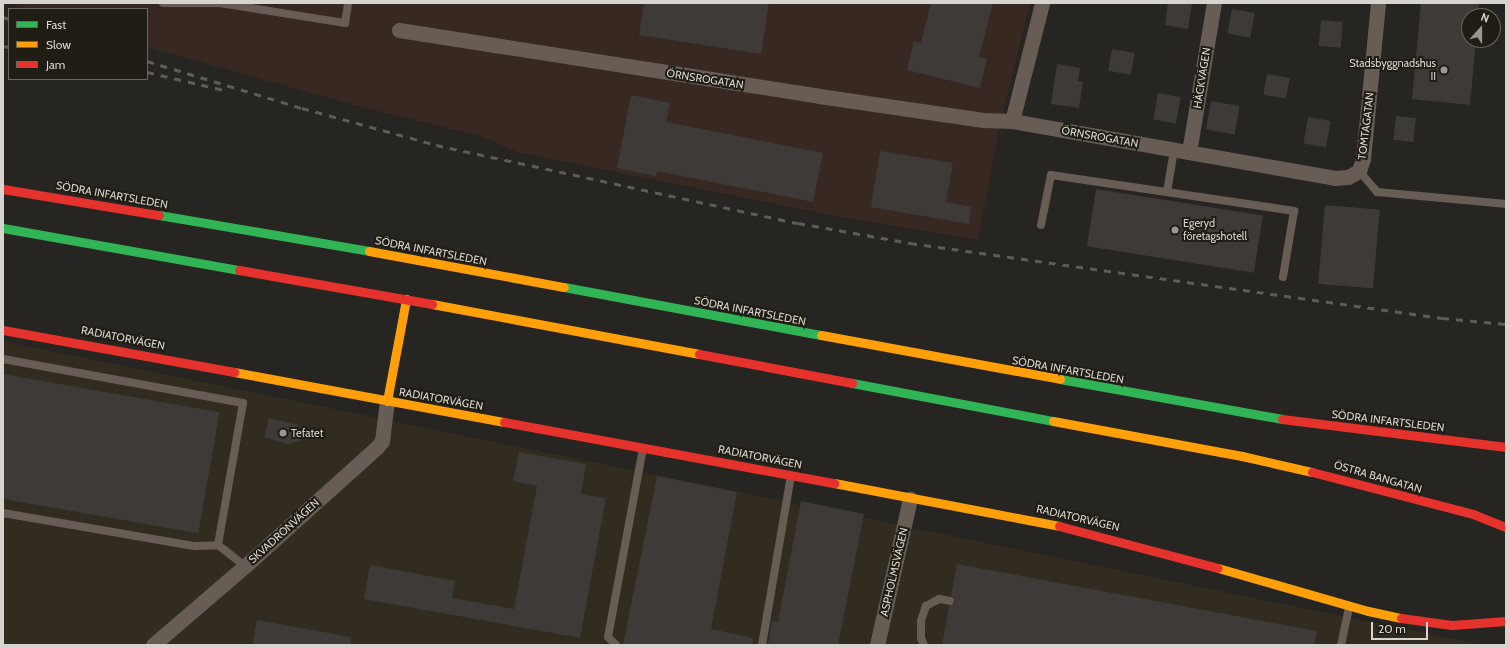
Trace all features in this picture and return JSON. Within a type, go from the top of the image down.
[{"type":"main road","name":"SÖDRA INFARTSLEDEN","points":[[3,189],[324,243],[995,369],[1247,414],[1412,437],[1506,447]]},
{"type":"main road","points":[[3,228],[406,299],[387,401]]},
{"type":"main road","name":"ÖSTRA BANGATAN","points":[[406,299],[991,406],[1242,456],[1375,487],[1412,499],[1473,514],[1506,527]]},
{"type":"main road","name":"RADIATORVÄGEN","points":[[3,330],[644,447],[1094,533],[1349,605],[1417,621],[1452,625],[1506,621]]},
{"type":"main road","points":[[1412,499],[1447,517]]},
{"type":"street","points":[[1012,121],[1042,3]]},
{"type":"street","name":"HÄCKVÄGEN","points":[[1189,152],[1214,3]]},
{"type":"street","name":"TOMTAGATAN","points":[[1189,152],[1335,178],[1348,176],[1359,171],[1363,159],[1378,3]]},
{"type":"street","name":"ÖRNSROGATAN","points":[[398,30],[827,98],[983,120],[1012,121],[1189,152]]},
{"type":"street","name":"SKVADRONVÄGEN","points":[[153,645],[245,566],[377,447],[382,441],[387,401]]},
{"type":"street","name":"ASPHOLMSVÄGEN","points":[[877,645],[910,499]]},
{"type":"lane","points":[[163,3],[220,3],[345,23],[348,3]]},
{"type":"lane","points":[[1167,192],[1174,150]]},
{"type":"lane","points":[[1359,171],[1377,192],[1506,204]]},
{"type":"lane","points":[[1041,225],[1051,175],[1294,211],[1284,277]]},
{"type":"lane","points":[[3,359],[243,403],[218,544]]},
{"type":"lane","points":[[616,645],[608,637],[644,447]]},
{"type":"lane","points":[[762,645],[792,476]]},
{"type":"lane","points":[[3,513],[195,546],[218,544],[245,566]]},
{"type":"lane","points":[[924,645],[921,621],[926,606],[939,599],[950,601]]},
{"type":"lane","points":[[1341,645],[1349,605]]},
{"type":"shaded area","points":[[13,3],[1030,3],[1000,125],[978,240],[845,218],[517,152],[483,137],[354,105],[148,47],[148,8],[26,8]]},
{"type":"shaded area","points":[[3,341],[1483,645],[3,645]]},
{"type":"building","points":[[644,3],[769,3],[761,54],[639,35]]},
{"type":"building","points":[[931,3],[993,3],[979,57],[987,59],[980,88],[907,70],[914,41],[921,43]]},
{"type":"building","points":[[1168,3],[1192,3],[1188,29],[1165,25]]},
{"type":"building","name":"Stadsbyggnadshus II","points":[[1421,3],[1479,3],[1479,8],[1461,8],[1461,48],[1475,48],[1470,105],[1412,99]]},
{"type":"building","points":[[1232,9],[1255,13],[1250,38],[1228,34]]},
{"type":"building","points":[[1321,20],[1343,22],[1341,48],[1319,46]]},
{"type":"building","points":[[1112,49],[1135,53],[1131,75],[1108,71]]},
{"type":"building","points":[[1057,64],[1080,68],[1078,81],[1083,82],[1079,108],[1051,104]]},
{"type":"building","points":[[1267,74],[1290,78],[1286,99],[1263,95]]},
{"type":"building","points":[[1158,93],[1181,97],[1176,124],[1153,120]]},
{"type":"building","points":[[631,95],[670,103],[666,122],[823,153],[813,202],[657,171],[656,176],[617,168]]},
{"type":"building","points":[[1211,101],[1240,106],[1235,135],[1206,130]]},
{"type":"building","points":[[1396,116],[1416,118],[1413,142],[1393,140]]},
{"type":"building","points":[[1308,117],[1331,121],[1326,148],[1303,144]]},
{"type":"building","points":[[880,151],[953,163],[946,202],[971,207],[969,224],[871,207]]},
{"type":"building","name":"Egeryd företagshotell","points":[[1096,189],[1263,215],[1254,273],[1087,246]]},
{"type":"building","points":[[1325,205],[1380,210],[1373,288],[1318,284]]},
{"type":"building","points":[[3,374],[220,412],[198,533],[3,499]]},
{"type":"building","name":"Tefatet","points":[[269,418],[298,425],[301,436],[299,441],[288,444],[264,437]]},
{"type":"building","points":[[519,452],[586,464],[581,494],[606,498],[580,638],[364,599],[370,565],[455,581],[452,598],[514,609],[537,486],[513,481]]},
{"type":"building","points":[[657,476],[737,492],[711,629],[753,638],[752,645],[623,645]]},
{"type":"building","points":[[801,501],[864,514],[838,645],[768,645],[772,621],[778,622]]},
{"type":"building","points":[[957,564],[1317,631],[1314,645],[942,645],[949,606],[955,602],[951,596]]},
{"type":"building","points":[[257,620],[351,637],[351,645],[252,645]]},
{"type":"railway","points":[[3,17],[8,19]]},
{"type":"railway","points":[[3,46],[8,47]]},
{"type":"railway","points":[[148,61],[302,108],[436,145],[798,223],[910,243],[1442,318],[1506,324]]},
{"type":"railway","points":[[148,72],[224,90]]},
{"type":"traffic: fast","points":[[159,215],[369,251]]},
{"type":"traffic: fast","points":[[3,228],[239,270]]},
{"type":"traffic: fast","points":[[564,287],[821,335]]},
{"type":"traffic: fast","points":[[1060,379],[1282,419]]},
{"type":"traffic: fast","points":[[852,383],[1053,421]]},
{"type":"traffic: slow","points":[[369,251],[564,287]]},
{"type":"traffic: slow","points":[[387,401],[406,299]]},
{"type":"traffic: slow","points":[[432,304],[699,354]]},
{"type":"traffic: slow","points":[[821,335],[1060,379]]},
{"type":"traffic: slow","points":[[234,372],[504,422]]},
{"type":"traffic: slow","points":[[1053,421],[1242,456],[1312,472]]},
{"type":"traffic: slow","points":[[834,483],[1059,526]]},
{"type":"traffic: slow","points":[[1218,568],[1368,611],[1401,618]]},
{"type":"traffic: jam","points":[[3,189],[159,215]]},
{"type":"traffic: jam","points":[[239,270],[432,304]]},
{"type":"traffic: jam","points":[[3,330],[234,372]]},
{"type":"traffic: jam","points":[[699,354],[852,383]]},
{"type":"traffic: jam","points":[[1282,419],[1506,447]]},
{"type":"traffic: jam","points":[[504,422],[834,483]]},
{"type":"traffic: jam","points":[[1312,472],[1473,514],[1506,527]]},
{"type":"traffic: jam","points":[[1059,526],[1218,568]]},
{"type":"traffic: jam","points":[[1401,618],[1452,625],[1506,621]]},
{"type":"place","name":"Stadsbyggnadshus II","points":[[1444,70]]},
{"type":"place","name":"Egeryd företagshotell","points":[[1175,230]]},
{"type":"place","name":"Tefatet","points":[[283,433]]}]
